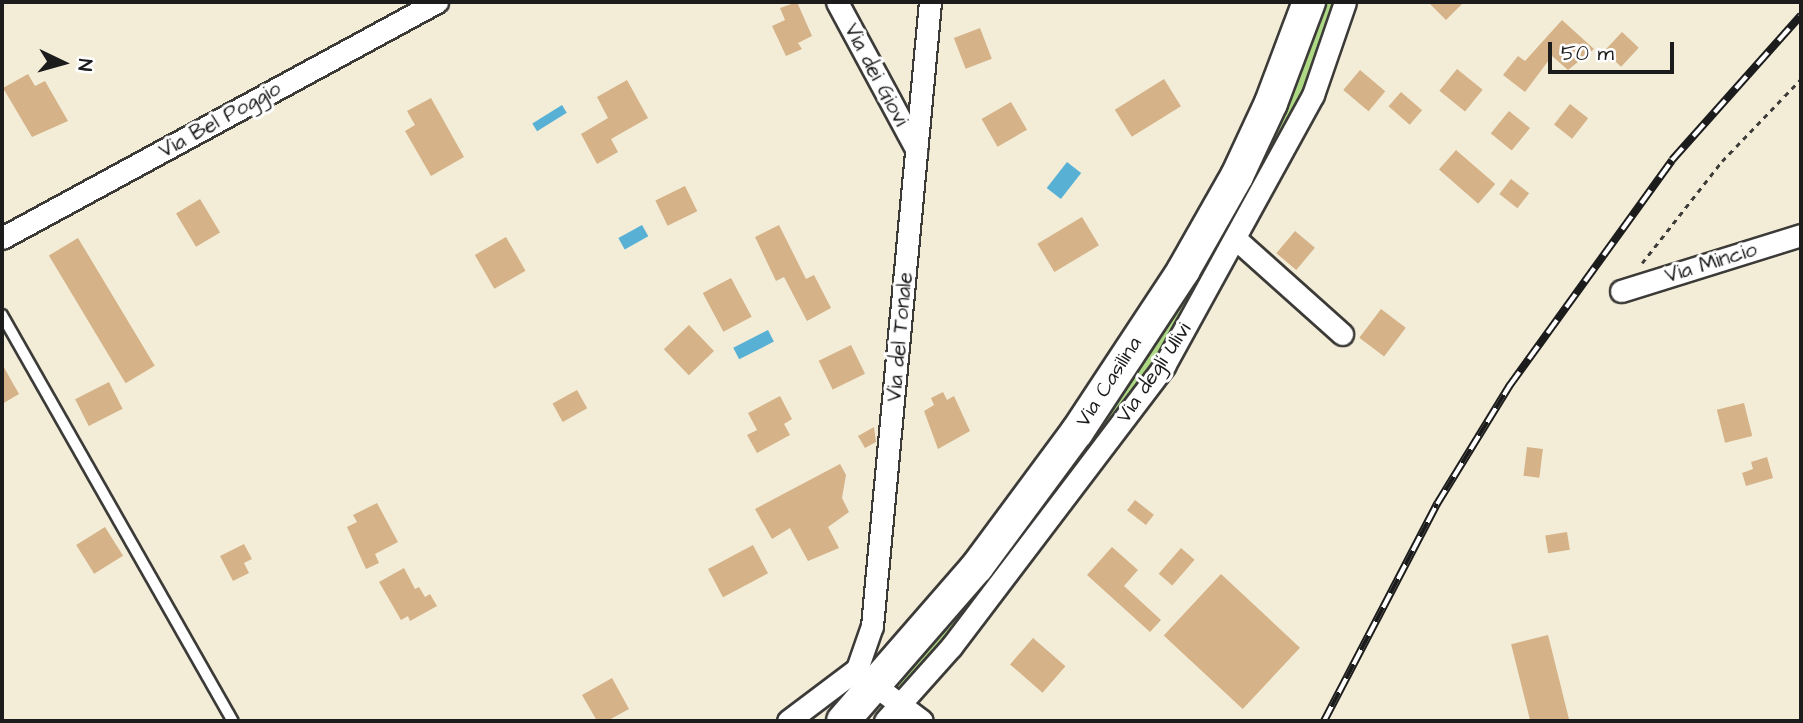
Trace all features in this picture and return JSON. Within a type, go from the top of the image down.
[{"type":"main road","name":"Via Casilina","points":[[843,721],[866,678],[985,557],[1077,432],[1182,271],[1243,164],[1309,2]]},
{"type":"street","name":"Via Bel Poggio","points":[[2,238],[438,2]]},
{"type":"street","name":"Via dei Giovi","points":[[837,2],[916,149]]},
{"type":"street","name":"Via del Tonale","points":[[866,678],[930,2]]},
{"type":"street","name":"Via degli Ulivi","points":[[893,714],[1164,366],[1237,240],[1313,95],[1345,2]]},
{"type":"street","name":"Via Mincio","points":[[1622,291],[1801,235]]},
{"type":"street","points":[[1237,240],[1342,334]]},
{"type":"street","points":[[788,721],[866,678],[893,714],[922,721]]},
{"type":"lane","points":[[2,315],[233,721]]},
{"type":"path","points":[[1622,291],[1722,161],[1801,79]]},
{"type":"green space","points":[[1323,2],[1339,2],[1311,86],[1178,334],[905,694],[894,686],[1017,533]]},
{"type":"water","points":[[562,105],[567,113],[537,131],[532,124]]},
{"type":"water","points":[[1067,162],[1081,173],[1061,199],[1047,188]]},
{"type":"water","points":[[642,225],[648,236],[625,249],[618,238]]},
{"type":"water","points":[[768,330],[774,342],[739,359],[733,348]]},
{"type":"building","points":[[797,2],[812,36],[798,43],[802,49],[786,56],[772,26],[785,20],[780,8]]},
{"type":"building","points":[[1428,2],[1464,2],[1446,20]]},
{"type":"building","points":[[1562,20],[1594,49],[1568,70],[1552,56],[1525,92],[1503,75],[1518,56],[1525,61]]},
{"type":"building","points":[[980,28],[992,59],[966,69],[954,38]]},
{"type":"building","points":[[1622,32],[1639,48],[1621,67],[1604,51]]},
{"type":"building","points":[[1457,69],[1483,90],[1465,112],[1439,91]]},
{"type":"building","points":[[1360,70],[1385,91],[1369,111],[1343,90]]},
{"type":"building","points":[[28,74],[35,86],[45,81],[68,121],[32,137],[3,88]]},
{"type":"building","points":[[1164,79],[1181,106],[1132,137],[1115,110]]},
{"type":"building","points":[[627,80],[648,118],[611,139],[618,152],[597,164],[581,134],[608,118],[597,97]]},
{"type":"building","points":[[1401,92],[1422,110],[1410,125],[1389,106]]},
{"type":"building","points":[[431,98],[464,157],[431,176],[405,131],[415,125],[407,111]]},
{"type":"building","points":[[1011,102],[1027,130],[998,147],[982,119]]},
{"type":"building","points":[[1570,104],[1588,118],[1572,139],[1554,124]]},
{"type":"building","points":[[1509,111],[1530,128],[1512,151],[1491,134]]},
{"type":"building","points":[[1456,150],[1495,184],[1478,204],[1439,170]]},
{"type":"building","points":[[1511,179],[1529,193],[1517,208],[1499,194]]},
{"type":"building","points":[[685,186],[697,211],[668,226],[655,200]]},
{"type":"building","points":[[200,199],[220,232],[196,247],[176,213]]},
{"type":"building","points":[[1082,217],[1099,245],[1054,272],[1037,244]]},
{"type":"building","points":[[779,225],[806,279],[814,275],[831,308],[807,321],[784,277],[776,281],[755,237]]},
{"type":"building","points":[[1295,231],[1315,248],[1296,270],[1276,253]]},
{"type":"building","points":[[506,237],[526,271],[494,289],[475,255]]},
{"type":"building","points":[[78,238],[155,366],[126,383],[49,256]]},
{"type":"building","points":[[731,278],[752,317],[723,332],[703,293]]},
{"type":"building","points":[[1381,309],[1406,328],[1384,356],[1359,338]]},
{"type":"building","points":[[689,325],[714,351],[689,375],[664,349]]},
{"type":"building","points":[[851,345],[865,374],[833,390],[819,361]]},
{"type":"building","points":[[2,364],[19,394],[2,404]]},
{"type":"building","points":[[109,382],[123,409],[89,426],[75,399]]},
{"type":"building","points":[[577,390],[587,408],[563,422],[553,404]]},
{"type":"building","points":[[943,392],[947,400],[954,396],[970,431],[938,449],[924,411],[934,405],[931,398]]},
{"type":"building","points":[[780,396],[792,419],[784,424],[790,435],[757,453],[747,435],[757,430],[748,413]]},
{"type":"building","points":[[1744,403],[1752,436],[1725,443],[1717,410]]},
{"type":"building","points":[[874,427],[876,442],[865,448],[858,436]]},
{"type":"building","points":[[1527,447],[1543,449],[1539,478],[1523,476]]},
{"type":"building","points":[[1767,457],[1773,478],[1746,486],[1742,473],[1753,469],[1751,462]]},
{"type":"building","points":[[840,464],[846,475],[842,498],[849,512],[828,527],[839,548],[808,561],[790,528],[772,539],[755,509]]},
{"type":"building","points":[[1135,500],[1154,515],[1146,525],[1127,510]]},
{"type":"building","points":[[377,503],[398,542],[375,554],[379,563],[366,569],[347,527],[357,522],[353,515]]},
{"type":"building","points":[[105,527],[123,556],[94,574],[76,545]]},
{"type":"building","points":[[1567,532],[1570,550],[1548,553],[1545,535]]},
{"type":"building","points":[[244,544],[252,559],[244,563],[249,573],[233,581],[220,556]]},
{"type":"building","points":[[753,545],[768,573],[723,597],[708,569]]},
{"type":"building","points":[[1112,547],[1138,570],[1124,586],[1161,620],[1150,632],[1087,575]]},
{"type":"building","points":[[1181,548],[1195,560],[1172,585],[1159,574]]},
{"type":"building","points":[[404,568],[415,589],[419,587],[425,597],[430,594],[437,606],[410,621],[408,616],[401,620],[379,582]]},
{"type":"building","points":[[1221,574],[1300,648],[1243,709],[1164,635]]},
{"type":"building","points":[[1548,635],[1569,721],[1530,721],[1511,644]]},
{"type":"building","points":[[1033,638],[1065,666],[1042,693],[1010,664]]},
{"type":"building","points":[[612,678],[629,709],[607,721],[597,721],[582,695]]},
{"type":"railway","points":[[1324,721],[1437,504],[1510,385],[1672,160],[1801,15]]}]
